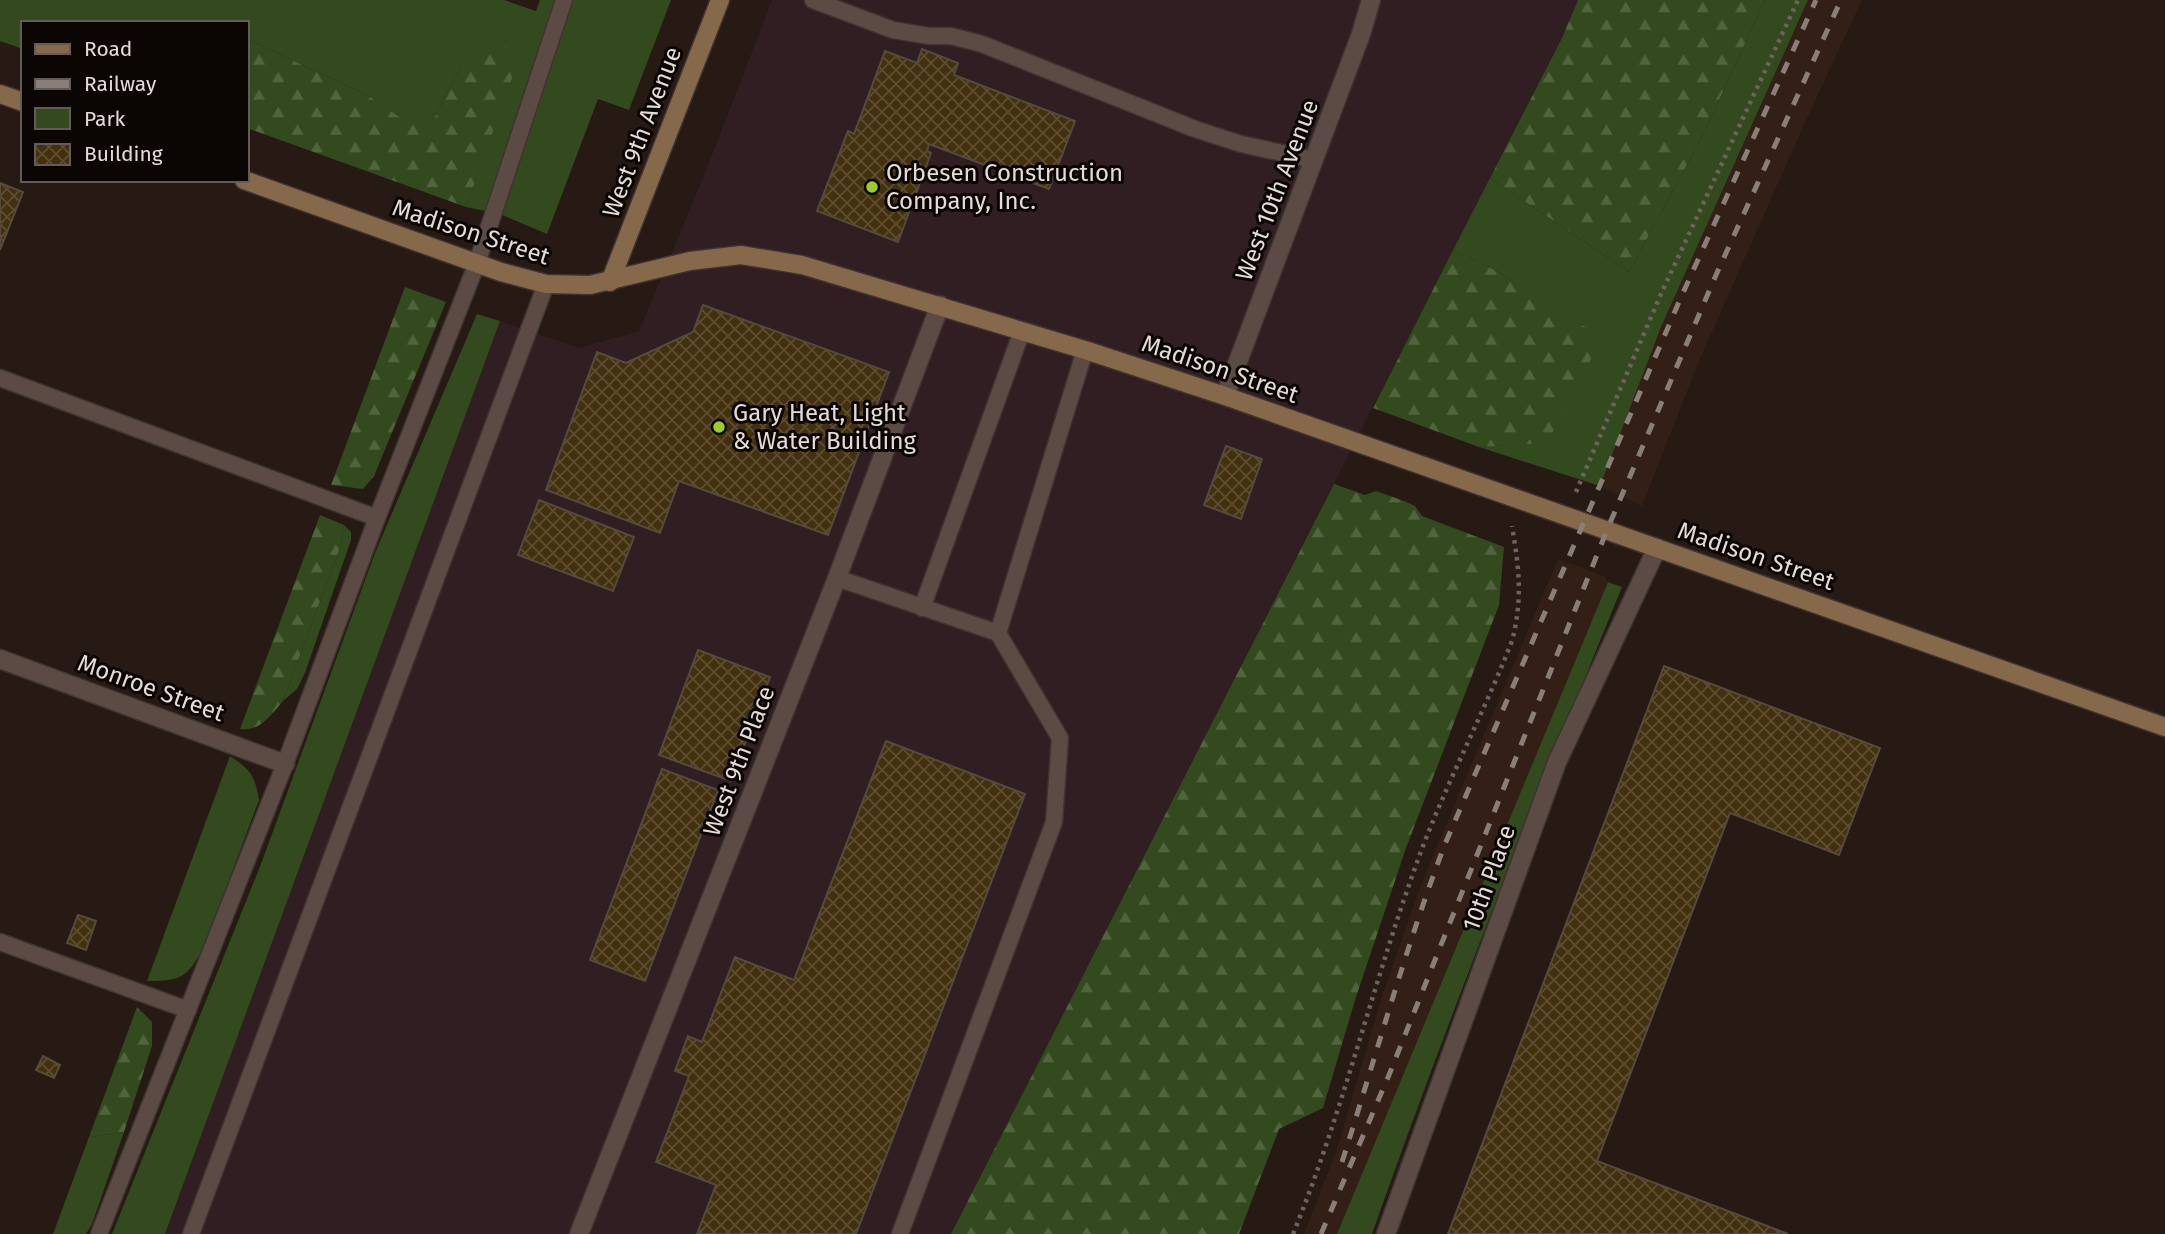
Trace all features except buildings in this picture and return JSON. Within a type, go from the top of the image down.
[{"type":"street","name":"West 9th Avenue","points":[[610,282],[720,0]]},
{"type":"street","name":"West 10th Avenue","points":[[1226,396],[1361,34],[1371,0]]},
{"type":"street","points":[[0,94],[21,101]]},
{"type":"street","name":"Madison Street","points":[[248,181],[477,263],[546,284],[590,285],[690,261],[741,255],[802,265],[1085,349],[1226,396],[2165,727]]},
{"type":"street","name":"West 9th Place","points":[[579,1234],[837,578],[940,305]]},
{"type":"street","name":"10th Place","points":[[1386,1234],[1558,762],[1657,548]]},
{"type":"street","name":"Monroe Street","points":[[0,659],[285,764]]},
{"type":"lane","points":[[813,0],[893,30],[929,37],[951,36],[982,44],[1195,129],[1241,144],[1314,160]]},
{"type":"lane","points":[[99,1234],[285,764],[376,518],[477,263],[561,1]]},
{"type":"lane","points":[[191,1234],[546,284]]},
{"type":"lane","points":[[922,608],[1022,331]]},
{"type":"lane","points":[[998,633],[1085,349]]},
{"type":"lane","points":[[0,378],[376,518]]},
{"type":"lane","points":[[837,578],[998,633],[1060,738],[1054,822],[900,1234]]},
{"type":"lane","points":[[0,942],[188,1010]]},
{"type":"path","points":[[1567,515],[1661,294],[1798,0]]},
{"type":"path","points":[[1293,1234],[1339,1111],[1382,964],[1423,845],[1512,641],[1518,617],[1520,584],[1507,494]]},
{"type":"shaded area","points":[[772,0],[1578,0],[1562,38],[951,1234],[165,1234],[500,321],[579,348],[639,331],[705,173]]},
{"type":"shaded area","points":[[1808,0],[1862,0],[1697,366],[1642,506],[1594,484],[1661,327]]},
{"type":"shaded area","points":[[1558,559],[1604,576],[1608,582],[1337,1234],[1304,1234],[1336,1152],[1382,996],[1422,882]]},
{"type":"green space","points":[[0,0],[504,0],[536,11],[540,0],[671,0],[629,110],[598,99],[547,234],[500,214],[466,207],[521,50],[461,65],[435,117],[411,126],[369,96],[248,42],[248,21],[21,21],[21,48],[0,41]]},
{"type":"green space","points":[[1578,0],[1765,0],[1703,135],[1629,272],[1490,178],[1562,38]]},
{"type":"green space","points":[[1765,0],[1808,0],[1661,327],[1600,486],[1479,447],[1547,442],[1535,295],[1501,273],[1453,250],[1490,178],[1629,272],[1703,135]]},
{"type":"green space","points":[[248,42],[369,96],[411,125],[435,117],[461,65],[480,43],[522,50],[466,207],[248,128]]},
{"type":"green space","points":[[1453,250],[1501,273],[1602,338],[1547,443],[1479,447],[1373,408]]},
{"type":"green space","points":[[405,287],[446,302],[374,476],[363,489],[331,485]]},
{"type":"green space","points":[[477,314],[500,321],[165,1234],[112,1234],[261,864],[375,553]]},
{"type":"green space","points":[[1334,484],[1365,495],[1376,491],[1404,501],[1415,506],[1422,516],[1504,547],[1499,605],[1406,848],[1356,997],[1323,1108],[1279,1129],[1239,1234],[951,1234]]},
{"type":"green space","points":[[320,515],[344,525],[341,545],[283,701],[259,725],[240,729]]},
{"type":"green space","points":[[344,525],[351,532],[351,540],[305,673],[297,689],[283,701],[341,545]]},
{"type":"green space","points":[[1608,582],[1622,587],[1493,909],[1372,1234],[1337,1234]]},
{"type":"green space","points":[[230,756],[251,774],[259,800],[198,957],[182,976],[147,981]]},
{"type":"green space","points":[[137,1007],[152,1022],[152,1046],[124,1132],[89,1137]]},
{"type":"green space","points":[[124,1132],[92,1224],[86,1234],[53,1234],[89,1137]]},
{"type":"railway","points":[[1342,1162],[1404,963],[1445,844],[1682,295],[1816,0]]},
{"type":"railway","points":[[1321,1234],[1389,1075],[1607,530],[1716,275],[1841,0]]},
{"type":"place","name":"Orbesen Construction Company, Inc.","points":[[872,187]]},
{"type":"place","name":"Gary Heat, Light & Water Building","points":[[719,427]]}]
